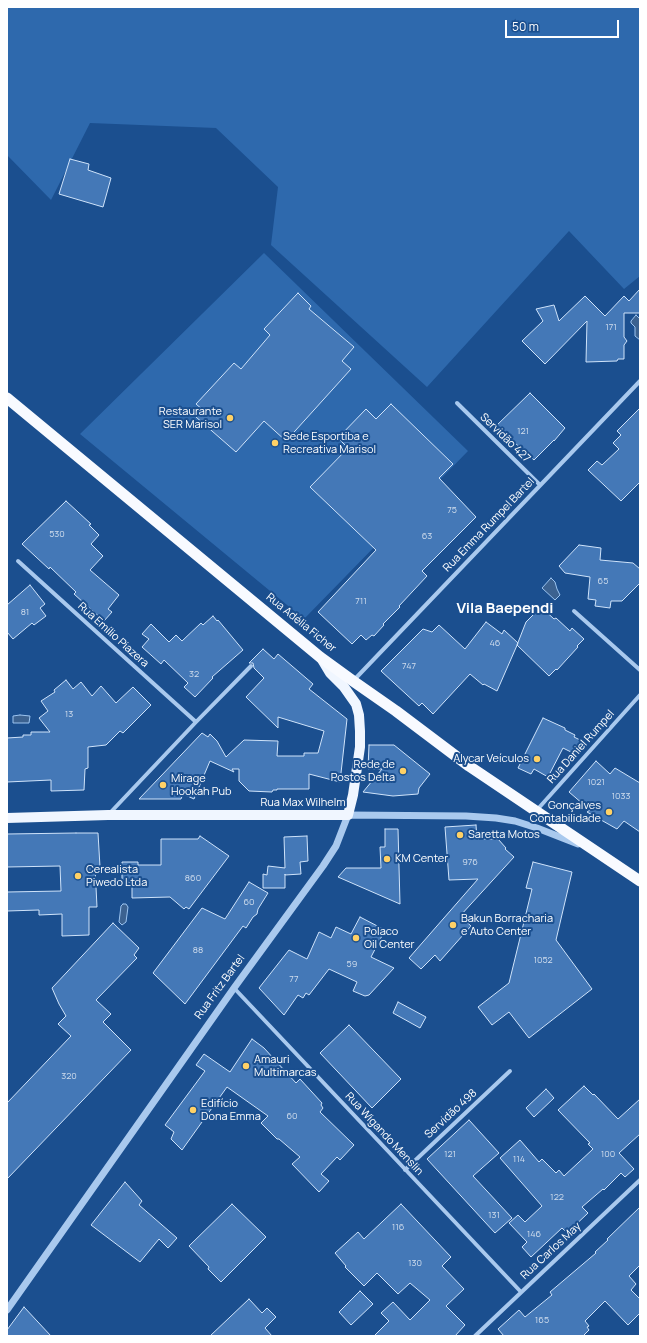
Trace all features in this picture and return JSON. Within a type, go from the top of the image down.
[{"type":"highway","name":"Rua Adélia Ficher","points":[[7,398],[320,657],[396,711],[469,766],[640,881]]},
{"type":"main road","name":"Rua Fritz Bartel","points":[[320,657],[330,673],[344,686],[356,704],[359,715],[360,747],[353,796],[348,815]]},
{"type":"main road","name":"Rua Max Wilhelm","points":[[7,818],[108,815],[348,815]]},
{"type":"street","name":"Rua Emma Rumpel Bartel","points":[[352,681],[640,381]]},
{"type":"street","name":"Servidão 427","points":[[457,404],[540,485]]},
{"type":"street","name":"Rua Emílio Piazera","points":[[18,561],[196,722]]},
{"type":"street","points":[[574,611],[640,670]]},
{"type":"street","points":[[108,815],[251,666]]},
{"type":"street","name":"Rua Daniel Rumpel","points":[[536,811],[640,695]]},
{"type":"street","name":"Rua Max Wilhelm","points":[[348,815],[466,816],[496,818],[515,821],[537,828],[593,849]]},
{"type":"street","name":"Rua Fritz Bartel","points":[[7,1310],[234,988],[323,866],[336,846],[348,815]]},
{"type":"street","name":"Rua Wigando Menslin","points":[[234,988],[521,1292]]},
{"type":"street","name":"Servidão 498","points":[[405,1170],[510,1071]]},
{"type":"street","name":"Rua Carlos May","points":[[475,1336],[640,1180]]},
{"type":"shaded area","points":[[7,7],[640,7],[640,276],[624,289],[569,231],[427,387],[271,245],[278,187],[216,128],[90,123],[51,200],[7,155]]},
{"type":"shaded area","name":"Sede Esportiba e Recreativa Marisol","points":[[264,253],[468,451],[304,619],[80,434]]},
{"type":"shaded area","points":[[636,315],[640,319],[640,340],[635,336],[635,327],[631,323]]},
{"type":"shaded area","points":[[551,578],[555,582],[560,595],[555,600],[542,588]]},
{"type":"shaded area","points":[[13,716],[30,716],[29,723],[13,723]]},
{"type":"shaded area","points":[[126,904],[128,907],[126,922],[122,925],[119,922],[121,906]]},
{"type":"building","points":[[70,159],[89,164],[88,170],[111,178],[103,207],[59,194]]},
{"type":"building","points":[[640,289],[640,313],[624,313],[624,337],[627,341],[624,345],[624,359],[618,359],[617,361],[586,362],[587,321],[545,364],[522,341],[543,321],[536,309],[554,305],[559,321],[585,296],[605,316],[624,296],[629,301]]},
{"type":"building","points":[[298,293],[311,306],[309,309],[354,347],[342,361],[351,369],[286,441],[264,421],[236,452],[196,417],[203,410],[196,404],[234,363],[241,369],[270,335],[264,329]]},
{"type":"building","points":[[530,393],[565,428],[534,460],[496,426]]},
{"type":"building","points":[[391,404],[453,464],[439,478],[476,517],[422,571],[427,576],[374,636],[372,635],[366,640],[361,635],[352,644],[318,612],[376,550],[310,487],[348,448],[338,438],[366,409],[376,419]]},
{"type":"building","points":[[640,408],[640,482],[621,501],[588,470],[597,461],[602,465],[619,449],[613,443],[621,435],[617,431]]},
{"type":"building","points":[[66,501],[91,524],[89,525],[99,535],[91,544],[103,556],[90,570],[119,595],[108,609],[112,612],[104,621],[74,594],[76,592],[50,567],[49,569],[22,544]]},
{"type":"building","points":[[579,545],[601,548],[600,560],[633,563],[640,569],[640,583],[622,601],[611,601],[610,608],[595,606],[596,600],[588,599],[590,577],[565,573],[559,566]]},
{"type":"building","points":[[30,585],[45,604],[40,608],[46,616],[34,625],[32,623],[13,639],[7,632],[7,605]]},
{"type":"building","points":[[541,607],[570,631],[572,628],[584,639],[557,670],[556,669],[549,676],[517,645],[526,622]]},
{"type":"building","points":[[213,616],[243,650],[212,677],[213,678],[195,697],[184,687],[188,683],[164,660],[161,664],[142,647],[149,639],[142,634],[151,624],[169,642],[176,635],[182,641],[201,623],[203,625]]},
{"type":"building","points":[[486,622],[502,634],[504,630],[518,643],[497,691],[484,684],[483,685],[470,674],[433,714],[422,703],[419,706],[381,671],[423,629],[432,632],[439,625],[465,649]]},
{"type":"building","points":[[263,649],[274,659],[278,654],[313,684],[309,689],[347,719],[340,782],[309,774],[309,789],[277,789],[273,790],[272,792],[249,791],[239,781],[239,769],[232,769],[234,772],[210,761],[194,799],[183,794],[181,799],[139,799],[202,733],[208,737],[210,734],[217,741],[226,757],[244,740],[278,741],[277,756],[304,756],[304,753],[318,753],[324,731],[278,717],[278,728],[246,697],[264,678],[254,668],[253,663],[249,663]]},
{"type":"building","points":[[66,680],[73,689],[81,682],[92,696],[101,686],[116,703],[133,687],[151,705],[123,733],[120,731],[106,745],[88,747],[88,768],[85,769],[84,790],[51,791],[51,780],[7,782],[7,738],[31,735],[31,732],[50,732],[39,718],[48,711],[41,701],[55,692],[54,690]]},
{"type":"building","points":[[543,718],[565,728],[565,730],[575,735],[574,737],[586,743],[575,754],[563,748],[548,777],[534,769],[531,774],[518,768]]},
{"type":"building","name":"Rede de Postos Delta","points":[[369,745],[394,745],[430,774],[419,788],[418,794],[393,796],[363,792],[382,769],[368,769]]},
{"type":"building","points":[[596,761],[610,774],[615,768],[640,783],[640,832],[624,821],[617,829],[587,812],[590,810],[569,792]]},
{"type":"building","points":[[476,825],[477,839],[498,839],[506,848],[505,849],[514,857],[460,916],[471,926],[440,961],[435,955],[421,969],[409,958],[478,879],[449,880],[445,827]]},
{"type":"building","points":[[385,829],[398,829],[400,904],[338,877],[346,868],[381,868],[380,847],[385,847]]},
{"type":"building","name":"Cerealista Piwedo Ltda","points":[[98,833],[100,867],[95,867],[97,907],[89,907],[89,935],[62,936],[62,914],[39,915],[39,910],[7,911],[7,892],[61,891],[60,866],[7,867],[7,834]]},
{"type":"building","points":[[200,836],[229,856],[189,909],[186,907],[184,909],[170,897],[132,898],[132,882],[122,883],[122,862],[138,862],[138,865],[161,865],[161,839],[198,839]]},
{"type":"building","points":[[307,836],[308,861],[300,862],[301,874],[285,875],[285,888],[263,888],[263,874],[267,875],[268,866],[285,868],[284,837]]},
{"type":"building","points":[[533,862],[572,872],[556,940],[592,989],[529,1038],[509,1012],[492,1025],[478,1007],[509,983],[532,889],[526,888]]},
{"type":"building","points":[[249,882],[268,893],[258,909],[257,914],[253,917],[246,928],[243,926],[185,1004],[153,973],[202,908],[225,919]]},
{"type":"building","points":[[360,917],[385,930],[371,957],[394,968],[369,995],[365,996],[353,991],[357,982],[329,969],[309,995],[306,993],[303,998],[298,995],[284,1015],[259,988],[289,950],[307,959],[319,932],[331,938],[336,927],[351,934]]},
{"type":"building","points":[[113,923],[139,948],[134,955],[137,958],[96,1000],[111,1014],[103,1022],[131,1050],[7,1179],[7,1103],[71,1036],[58,1024],[66,1016],[52,988]]},
{"type":"building","points":[[398,1002],[426,1017],[420,1028],[393,1013]]},
{"type":"building","points":[[349,1025],[401,1079],[372,1108],[320,1053]]},
{"type":"building","points":[[252,1039],[264,1048],[296,1083],[300,1079],[322,1103],[321,1105],[323,1108],[320,1112],[354,1145],[340,1160],[337,1157],[321,1174],[329,1181],[319,1192],[292,1164],[300,1157],[279,1139],[277,1139],[261,1123],[268,1116],[227,1087],[182,1150],[171,1139],[174,1132],[165,1125],[205,1071],[196,1065],[204,1054],[230,1072]]},
{"type":"building","points":[[584,1086],[593,1095],[594,1094],[618,1119],[640,1099],[640,1134],[619,1153],[634,1169],[625,1177],[621,1173],[604,1190],[603,1189],[582,1207],[588,1213],[567,1233],[562,1228],[531,1257],[522,1247],[527,1242],[509,1223],[518,1215],[525,1222],[542,1206],[500,1158],[520,1140],[539,1162],[542,1159],[556,1173],[559,1170],[564,1176],[593,1149],[588,1144],[590,1143],[558,1110]]},
{"type":"building","points":[[546,1089],[554,1098],[534,1117],[526,1108]]},
{"type":"building","points":[[469,1120],[499,1153],[473,1176],[512,1218],[495,1233],[427,1159]]},
{"type":"building","points":[[125,1182],[142,1201],[139,1205],[177,1238],[168,1248],[159,1239],[140,1262],[91,1225]]},
{"type":"building","points":[[232,1204],[266,1237],[221,1282],[189,1246]]},
{"type":"building","points":[[401,1204],[451,1257],[442,1266],[464,1289],[446,1306],[465,1325],[455,1336],[374,1336],[389,1321],[381,1313],[393,1302],[410,1320],[430,1300],[410,1283],[398,1294],[377,1273],[364,1286],[345,1267],[346,1266],[335,1253],[358,1232],[364,1239]]},
{"type":"building","points":[[640,1207],[640,1265],[629,1276],[636,1284],[631,1290],[640,1299],[640,1313],[628,1325],[605,1301],[585,1321],[589,1326],[587,1327],[589,1330],[583,1336],[504,1336],[498,1329],[519,1310],[525,1317],[552,1295],[550,1292],[596,1253],[595,1252],[608,1240],[607,1239]]},
{"type":"building","points":[[360,1291],[373,1304],[351,1325],[339,1312]]},
{"type":"building","points":[[249,1299],[262,1313],[267,1308],[276,1317],[265,1328],[272,1336],[210,1336]]},
{"type":"building","points":[[24,1307],[51,1336],[7,1336],[7,1330]]},
{"type":"place","name":"Restaurante SER Marisol","points":[[230,418]]},
{"type":"place","name":"Sede Esportiba e Recreativa Marisol","points":[[275,443]]},
{"type":"place","name":"Alycar Veículos","points":[[537,759]]},
{"type":"place","name":"Rede de Postos Delta","points":[[403,771]]},
{"type":"place","name":"Mirage Hookah Pub","points":[[163,785]]},
{"type":"place","name":"Gonçalves Contabilidade","points":[[609,812]]},
{"type":"place","name":"Saretta Motos","points":[[460,835]]},
{"type":"place","name":"KM Center","points":[[387,859]]},
{"type":"place","name":"Cerealista Piwedo Ltda","points":[[78,876]]},
{"type":"place","name":"Bakun Borracharia e Auto Center","points":[[453,925]]},
{"type":"place","name":"Polaco Oil Center","points":[[356,938]]},
{"type":"place","name":"Amauri Multimarcas","points":[[246,1066]]},
{"type":"place","name":"Edifício Dona Emma","points":[[193,1110]]},
{"type":"district","name":"Vila Baependi","points":[[505,609]]}]
